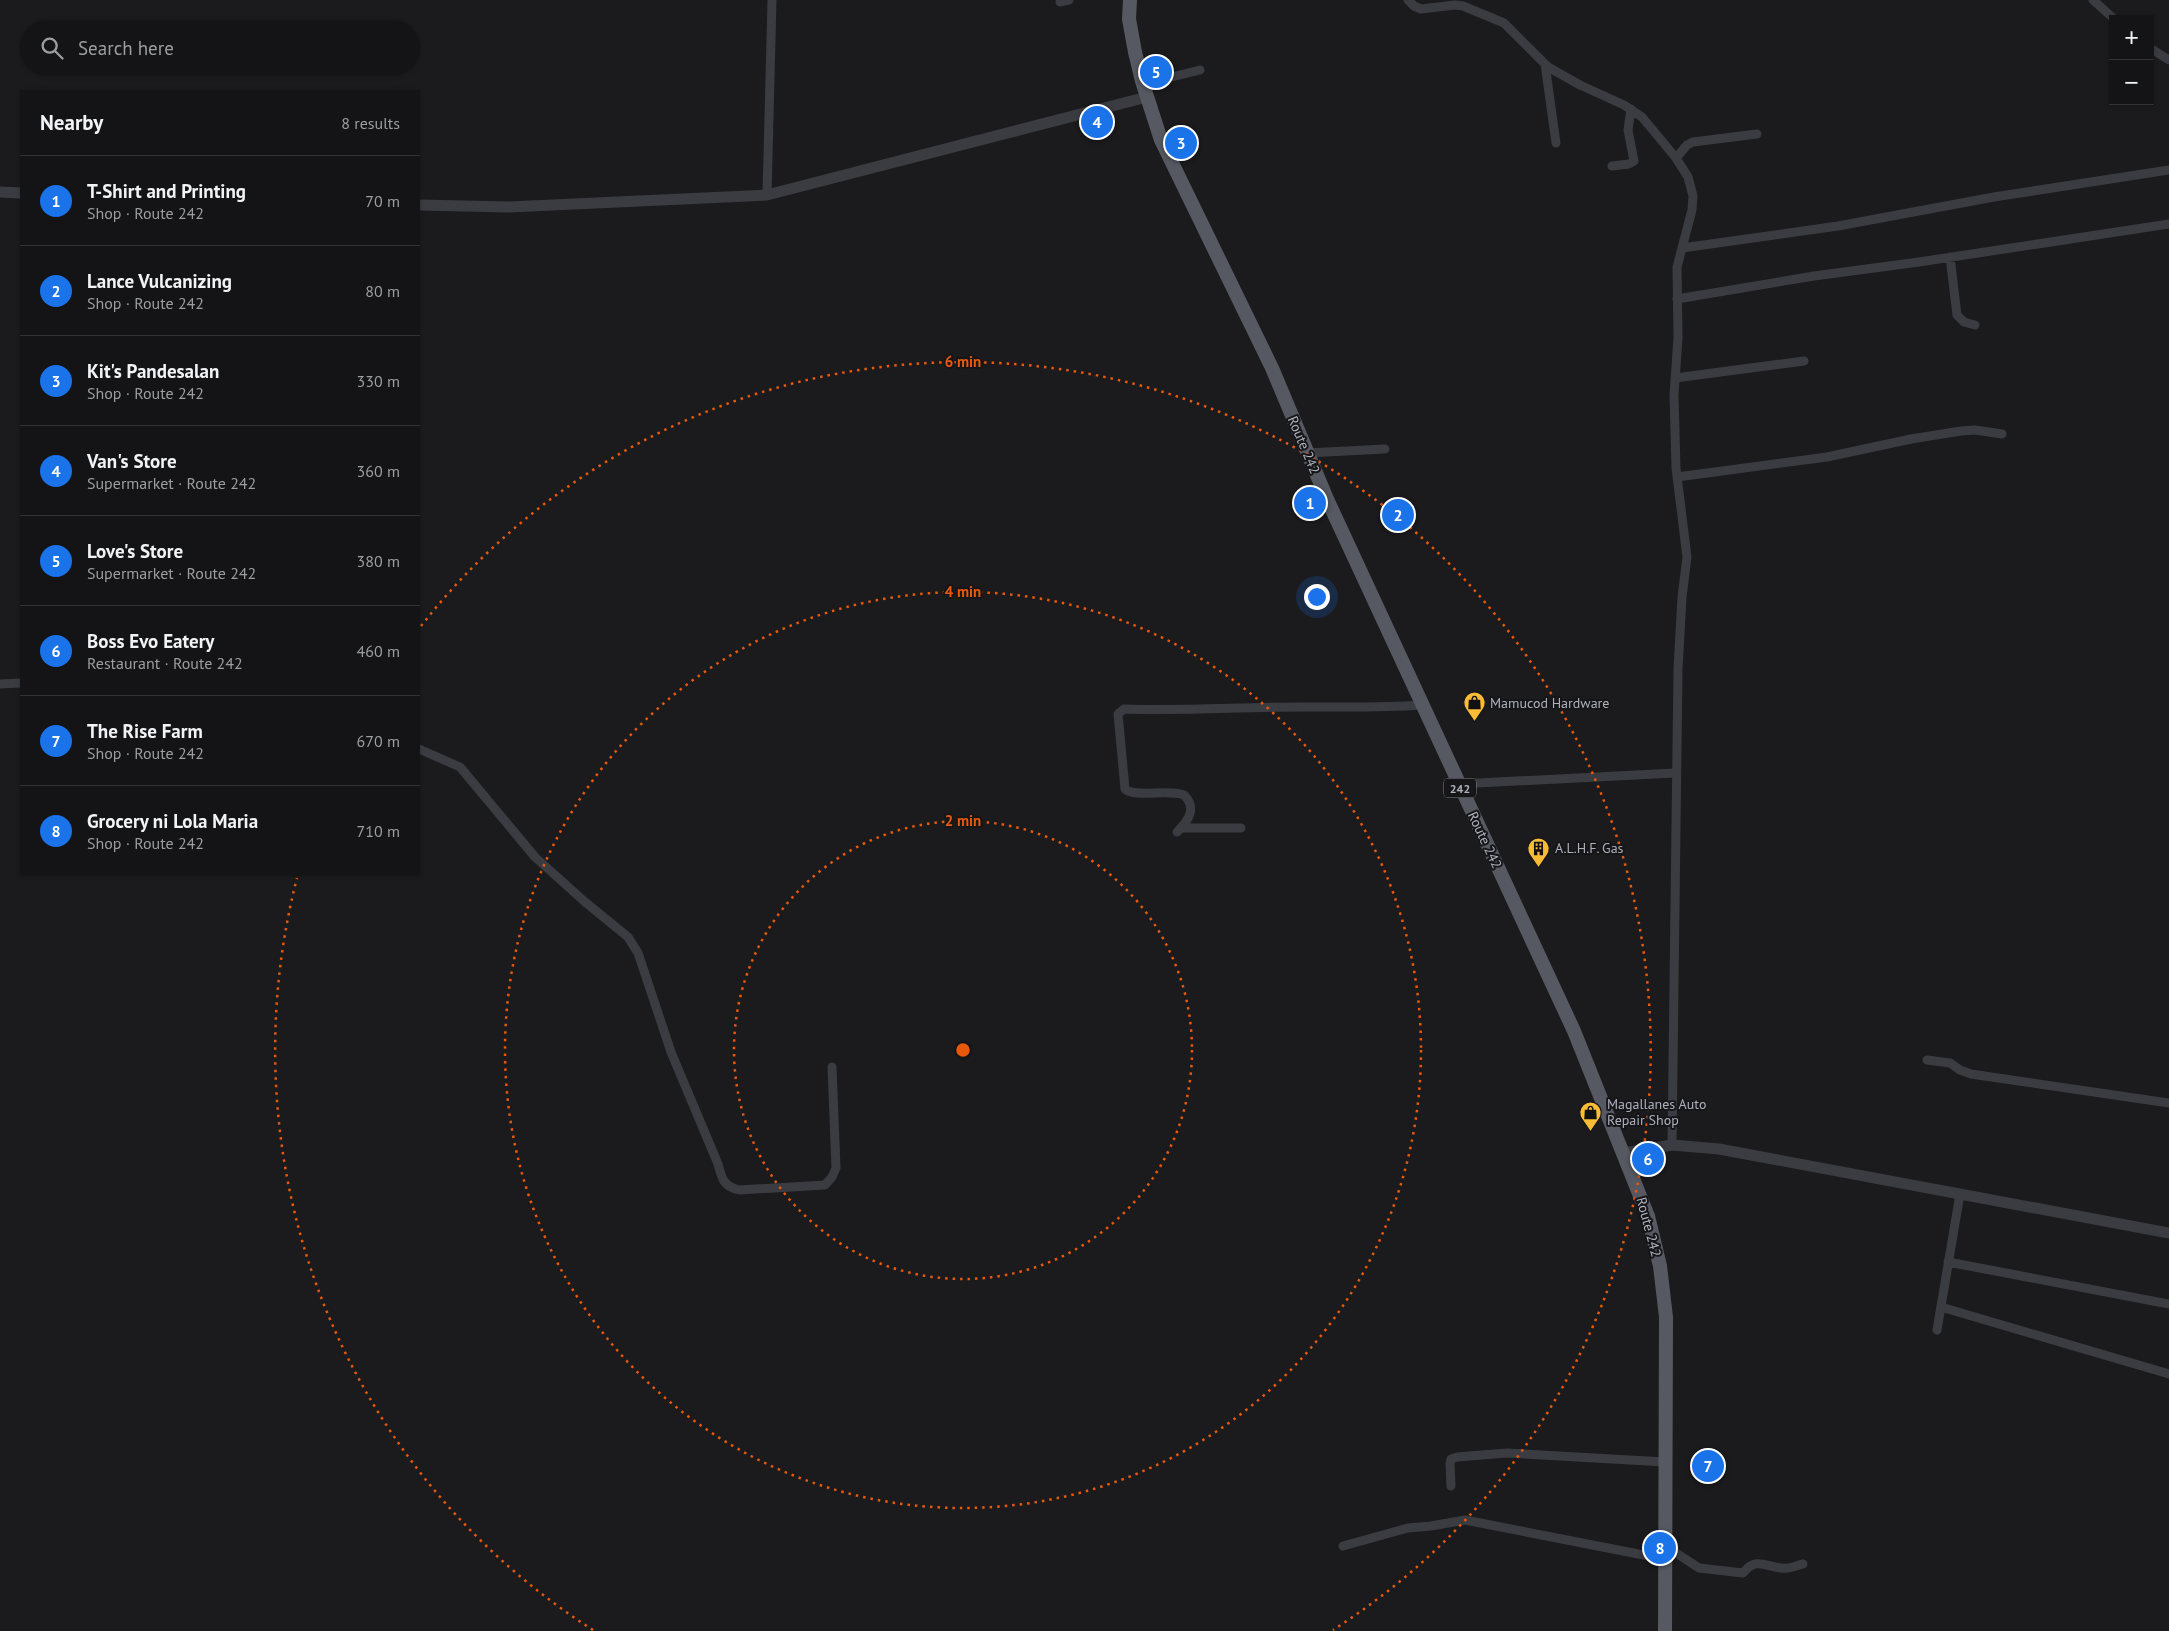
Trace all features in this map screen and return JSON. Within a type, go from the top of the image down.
[{"type":"main road","name":"Route 242","points":[[1130,0],[1129,19],[1145,91],[1161,140],[1272,368],[1307,453],[1458,784],[1574,1031],[1648,1216],[1664,1291],[1667,1342],[1664,1552],[1665,1631]]},
{"type":"street","points":[[767,195],[772,0]]},
{"type":"street","points":[[1408,0],[1414,6],[1421,9],[1455,5],[1500,20],[1557,74],[1631,109],[1642,117],[1676,158],[1688,177],[1693,196],[1689,227],[1677,267],[1678,338],[1674,422],[1677,478],[1687,557],[1682,597],[1675,773],[1672,1145]]},
{"type":"street","points":[[2093,0],[2110,15]]},
{"type":"street","points":[[2154,51],[2169,60]]},
{"type":"street","points":[[1545,64],[1556,143]]},
{"type":"street","points":[[420,205],[509,207],[767,195],[1145,91],[1200,70]]},
{"type":"street","points":[[1612,166],[1634,162],[1628,124],[1631,109]]},
{"type":"street","points":[[1676,158],[1687,145],[1693,142],[1757,134]]},
{"type":"street","points":[[1682,248],[1838,226],[1994,197],[2169,170]]},
{"type":"street","points":[[0,192],[20,193]]},
{"type":"street","points":[[1677,299],[1814,276],[2169,224]]},
{"type":"street","points":[[1950,257],[1957,315],[1964,322],[1975,325]]},
{"type":"street","points":[[1675,378],[1804,361]]},
{"type":"street","points":[[1677,478],[1828,457],[1910,439],[1961,431],[1975,430],[2002,434]]},
{"type":"street","points":[[1307,453],[1385,449]]},
{"type":"street","points":[[0,684],[20,683]]},
{"type":"street","points":[[1241,828],[1179,830],[1192,811],[1192,806],[1184,795],[1158,792],[1131,793],[1125,789],[1118,714],[1124,709],[1353,708],[1422,704]]},
{"type":"street","points":[[420,749],[460,767],[534,857],[628,937],[638,953],[671,1052],[718,1164],[724,1183],[728,1187],[748,1190],[825,1185],[829,1181],[836,1168],[832,1067]]},
{"type":"street","points":[[1458,784],[1675,773]]},
{"type":"street","points":[[1927,1060],[1950,1063],[1960,1070],[1971,1074],[2169,1103]]},
{"type":"street","points":[[1624,1154],[1672,1145],[1720,1149],[2169,1233]]},
{"type":"street","points":[[1937,1330],[1960,1194]]},
{"type":"street","points":[[1948,1262],[2169,1304]]},
{"type":"street","points":[[1941,1307],[2169,1374]]},
{"type":"street","points":[[1451,1486],[1450,1463],[1451,1459],[1457,1457],[1507,1453],[1665,1462]]},
{"type":"street","points":[[1343,1546],[1408,1528],[1465,1520],[1664,1552],[1693,1566],[1732,1573],[1743,1574],[1749,1566],[1756,1563],[1788,1568],[1803,1564]]},
{"type":"place","name":"Love's Store","points":[[1156,72]]},
{"type":"place","name":"Van's Store","points":[[1097,122]]},
{"type":"place","name":"Kit's Pandesalan","points":[[1181,143]]},
{"type":"place","name":"T-Shirt and Printing","points":[[1310,503]]},
{"type":"place","name":"Lance Vulcanizing","points":[[1398,515]]},
{"type":"place","name":"Mamucod Hardware","points":[[1474,722]]},
{"type":"place","name":"A.L.H.F. Gas","points":[[1539,867]]},
{"type":"place","name":"Magallanes Auto Repair Shop","points":[[1591,1131]]},
{"type":"place","name":"Boss Evo Eatery","points":[[1648,1159]]},
{"type":"place","name":"The Rise Farm","points":[[1708,1466]]},
{"type":"place","name":"Grocery ni Lola Maria","points":[[1660,1548]]}]
